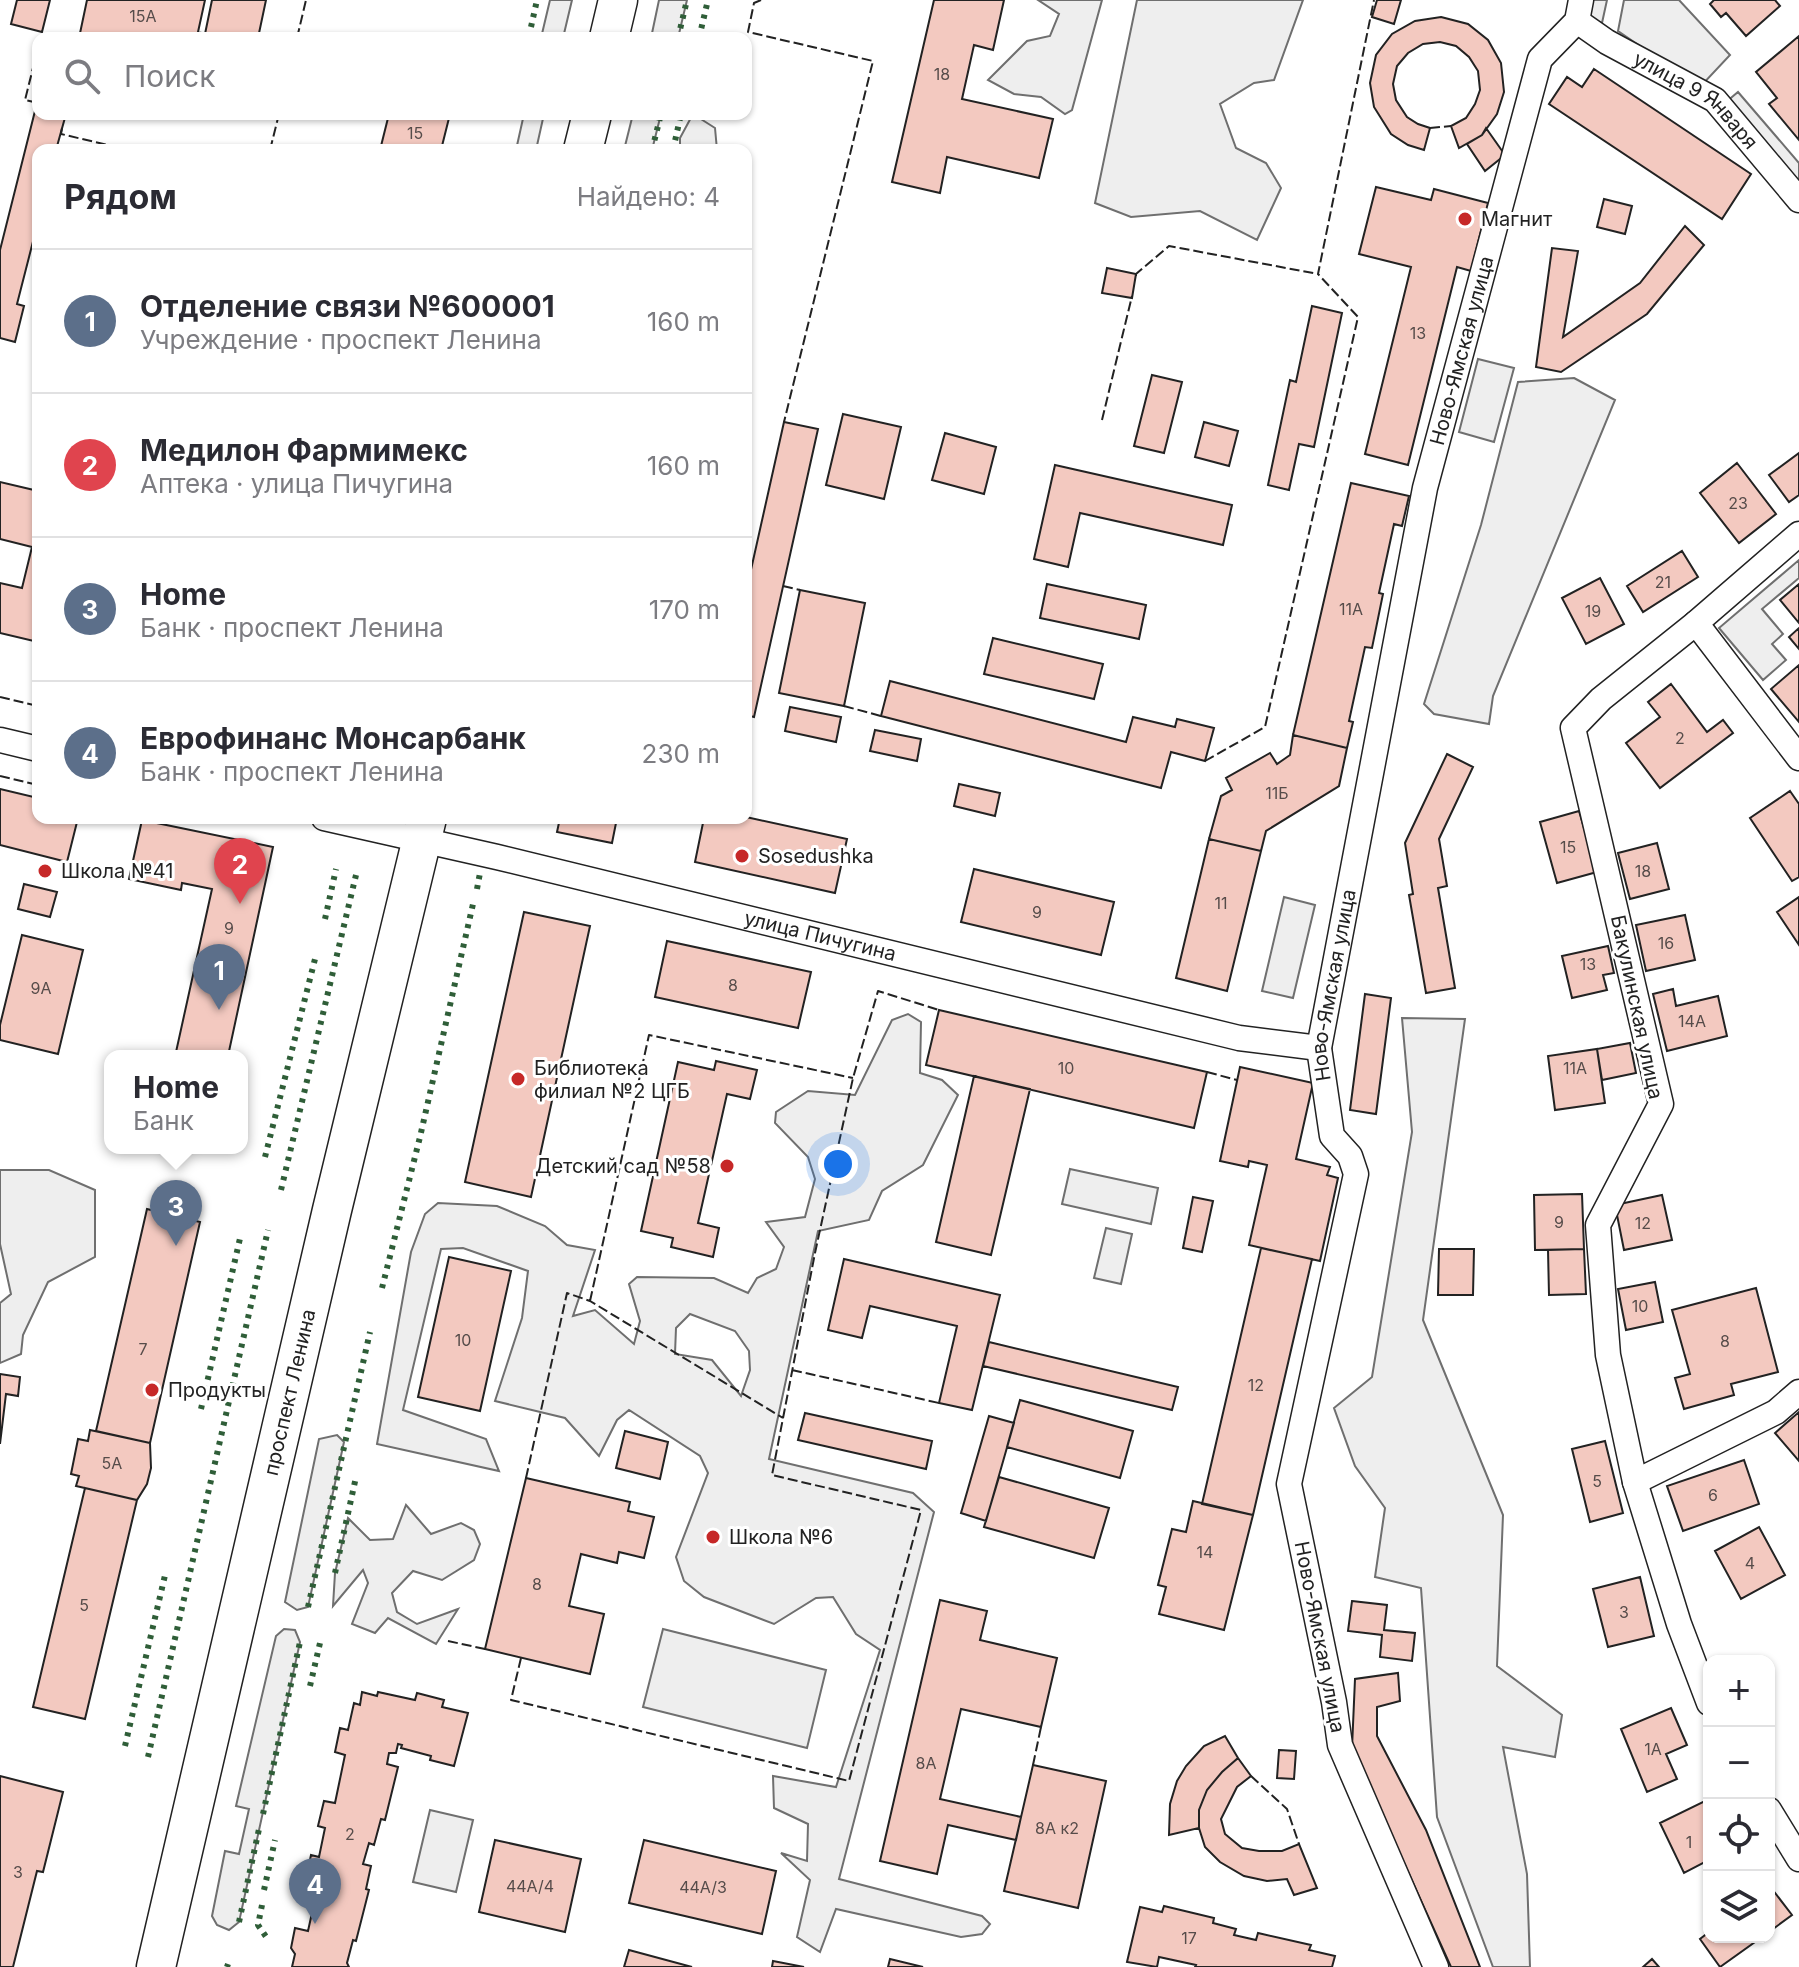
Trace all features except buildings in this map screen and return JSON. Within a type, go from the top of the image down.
[{"type":"main road","points":[[610,32],[618,0]]},
{"type":"main road","points":[[584,144],[590,120]]},
{"type":"main road","name":"проспект Ленина","points":[[156,1967],[424,829]]},
{"type":"street","name":"улица 9 Января","points":[[1579,10],[1607,42],[1715,100],[1799,200]]},
{"type":"street","name":"Ново-Ямская улица","points":[[1436,1967],[1340,1745],[1337,1713],[1289,1484],[1356,1174],[1350,1156],[1332,1136],[1319,1048],[1425,488],[1540,59],[1579,10]]},
{"type":"street","name":"Бакулинская улица","points":[[1703,1687],[1679,1624],[1635,1482],[1608,1355],[1598,1225],[1661,1104],[1573,728],[1601,699],[1696,623],[1799,534]]},
{"type":"street","points":[[1696,623],[1799,758]]},
{"type":"street","points":[[0,740],[32,748]]},
{"type":"street","name":"улица Пичугина","points":[[379,824],[424,829],[1239,1038],[1319,1048]]},
{"type":"street","points":[[1635,1482],[1776,1412],[1799,1392]]},
{"type":"street","points":[[1775,1820],[1799,1859]]},
{"type":"shaded area","points":[[550,0],[572,0],[564,32],[542,32]]},
{"type":"shaded area","points":[[659,0],[687,0],[679,32],[652,32]]},
{"type":"shaded area","points":[[1038,0],[1102,0],[1072,110],[1065,114],[1041,97],[1014,94],[988,80],[1027,41],[1050,36],[1059,14]]},
{"type":"shaded area","points":[[1137,0],[1303,0],[1274,80],[1254,83],[1220,104],[1236,148],[1266,163],[1281,188],[1257,240],[1200,211],[1131,217],[1095,203]]},
{"type":"shaded area","points":[[1588,0],[1607,0],[1602,23],[1584,19]]},
{"type":"shaded area","points":[[1624,0],[1679,0],[1730,55],[1700,87],[1618,31]]},
{"type":"shaded area","points":[[1738,92],[1799,163],[1799,187],[1726,102]]},
{"type":"shaded area","points":[[523,120],[543,120],[537,144],[517,144]]},
{"type":"shaded area","points":[[632,120],[660,120],[654,144],[626,144]]},
{"type":"shaded area","points":[[690,120],[702,120],[715,128],[716,144],[680,144]]},
{"type":"shaded area","points":[[1478,359],[1514,368],[1494,442],[1459,432]]},
{"type":"shaded area","points":[[1574,378],[1615,400],[1493,696],[1489,724],[1434,714],[1424,704],[1481,525],[1518,382]]},
{"type":"shaded area","points":[[1799,560],[1799,578],[1762,609],[1783,634],[1772,644],[1786,660],[1763,680],[1719,628]]},
{"type":"shaded area","points":[[1284,897],[1315,905],[1293,998],[1262,991]]},
{"type":"shaded area","points":[[908,1014],[921,1022],[920,1073],[942,1080],[958,1095],[923,1165],[882,1191],[869,1220],[818,1231],[769,1459],[913,1493],[934,1512],[839,1879],[982,1916],[990,1924],[982,1934],[961,1937],[836,1909],[820,1952],[797,1937],[810,1880],[781,1853],[807,1861],[808,1824],[774,1808],[773,1776],[836,1787],[880,1650],[856,1634],[833,1597],[816,1598],[774,1624],[704,1597],[684,1581],[676,1557],[708,1473],[700,1456],[629,1410],[617,1420],[599,1456],[565,1418],[495,1401],[522,1318],[528,1271],[463,1248],[441,1249],[403,1410],[486,1439],[499,1471],[377,1444],[411,1252],[425,1214],[438,1203],[497,1206],[545,1226],[567,1245],[595,1250],[573,1316],[595,1310],[634,1344],[640,1321],[629,1284],[637,1277],[714,1278],[748,1293],[757,1278],[776,1269],[784,1247],[766,1222],[805,1217],[815,1179],[808,1157],[775,1123],[776,1112],[808,1091],[855,1095],[892,1020]],"holes":[[[690,1314],[735,1331],[749,1351],[750,1370],[741,1396],[712,1360],[675,1354],[676,1328]]]},
{"type":"shaded area","points":[[1402,1018],[1465,1019],[1423,1320],[1503,1515],[1497,1666],[1562,1715],[1555,1757],[1503,1747],[1527,1874],[1530,1967],[1493,1967],[1437,1817],[1421,1588],[1375,1577],[1385,1508],[1355,1466],[1334,1408],[1372,1377],[1412,1132]]},
{"type":"shaded area","points":[[1070,1169],[1158,1188],[1151,1224],[1062,1204]]},
{"type":"shaded area","points":[[0,1170],[49,1170],[95,1190],[95,1257],[48,1282],[23,1335],[21,1354],[0,1363],[0,1303],[11,1294],[0,1244]]},
{"type":"shaded area","points":[[1106,1228],[1132,1234],[1121,1284],[1094,1278]]},
{"type":"shaded area","points":[[337,1435],[344,1442],[308,1607],[297,1610],[285,1602],[319,1439]]},
{"type":"shaded area","points":[[406,1505],[431,1534],[461,1523],[474,1530],[480,1544],[474,1560],[442,1580],[413,1571],[392,1593],[397,1612],[417,1624],[458,1609],[436,1644],[388,1618],[375,1633],[352,1624],[368,1583],[363,1570],[333,1606],[335,1573],[348,1518],[370,1540],[393,1539]]},
{"type":"shaded area","points":[[284,1629],[295,1630],[300,1642],[239,1922],[229,1930],[217,1925],[212,1916],[225,1851],[239,1854],[249,1809],[236,1806],[276,1636]]},
{"type":"shaded area","points":[[663,1629],[826,1670],[807,1748],[643,1707]]},
{"type":"shaded area","points":[[430,1810],[473,1820],[456,1892],[413,1882]]},
{"type":"hedge","points":[[531,27],[537,0]]},
{"type":"hedge","points":[[679,32],[687,0]]},
{"type":"hedge","points":[[700,32],[708,0]]},
{"type":"hedge","points":[[654,144],[660,120]]},
{"type":"hedge","points":[[674,144],[680,120]]},
{"type":"hedge","points":[[325,919],[336,869]]},
{"type":"hedge","points":[[477,889],[480,873]]},
{"type":"hedge","points":[[281,1190],[356,875]]},
{"type":"hedge","points":[[382,1288],[473,904]]},
{"type":"hedge","points":[[265,1157],[316,955]]},
{"type":"hedge","points":[[148,1757],[268,1230]]},
{"type":"hedge","points":[[201,1409],[241,1234]]},
{"type":"hedge","points":[[308,1607],[370,1332]]},
{"type":"hedge","points":[[335,1573],[356,1477]]},
{"type":"hedge","points":[[125,1746],[166,1571]]},
{"type":"hedge","points":[[263,1814],[300,1642]]},
{"type":"hedge","points":[[310,1686],[320,1643]]},
{"type":"hedge","points":[[239,1922],[259,1829]]},
{"type":"hedge","points":[[264,1890],[275,1840]]},
{"type":"hedge","points":[[262,1905],[258,1925],[269,1941]]},
{"type":"fence","points":[[298,32],[306,0]]},
{"type":"fence","points":[[748,32],[754,3],[761,0]]},
{"type":"fence","points":[[1205,761],[1265,727],[1358,317],[1318,274],[1374,0]]},
{"type":"fence","points":[[752,33],[873,61],[784,422]]},
{"type":"fence","points":[[32,72],[25,100],[32,102]]},
{"type":"fence","points":[[272,144],[278,120]]},
{"type":"fence","points":[[1430,128],[1451,126]]},
{"type":"fence","points":[[62,128],[61,134],[104,144]]},
{"type":"fence","points":[[1136,276],[1169,246],[1318,274]]},
{"type":"fence","points":[[1102,420],[1132,296]]},
{"type":"fence","points":[[783,586],[800,590]]},
{"type":"fence","points":[[0,697],[32,705]]},
{"type":"fence","points":[[844,706],[881,716]]},
{"type":"fence","points":[[0,776],[32,784]]},
{"type":"fence","points":[[521,1658],[511,1700],[849,1781],[921,1510],[772,1475],[853,1078],[878,991],[939,1010]]},
{"type":"fence","points":[[590,1301],[649,1035],[853,1078]]},
{"type":"fence","points":[[1207,1072],[1237,1080]]},
{"type":"fence","points":[[526,1478],[567,1293],[590,1301],[783,1418]]},
{"type":"fence","points":[[792,1370],[939,1403]]},
{"type":"fence","points":[[448,1641],[485,1649]]},
{"type":"fence","points":[[1033,1765],[1041,1727]]},
{"type":"fence","points":[[1251,1776],[1287,1809],[1299,1844]]},
{"type":"place","name":"Магнит","points":[[1465,219]]},
{"type":"place","name":"Sosedushka","points":[[742,856]]},
{"type":"place","name":"Школа №41","points":[[45,871]]},
{"type":"place","name":"Медилон Фармимекс","points":[[240,904]]},
{"type":"place","name":"Отделение связи №600001","points":[[219,1010]]},
{"type":"place","name":"Библиотека филиал №2 ЦГБ","points":[[518,1079]]},
{"type":"place","name":"Детский сад №58","points":[[727,1166]]},
{"type":"place","name":"Home","points":[[176,1246]]},
{"type":"place","name":"Продукты","points":[[152,1390]]},
{"type":"place","name":"Школа №6","points":[[713,1537]]},
{"type":"place","name":"Еврофинанс Монсарбанк","points":[[315,1924]]}]
